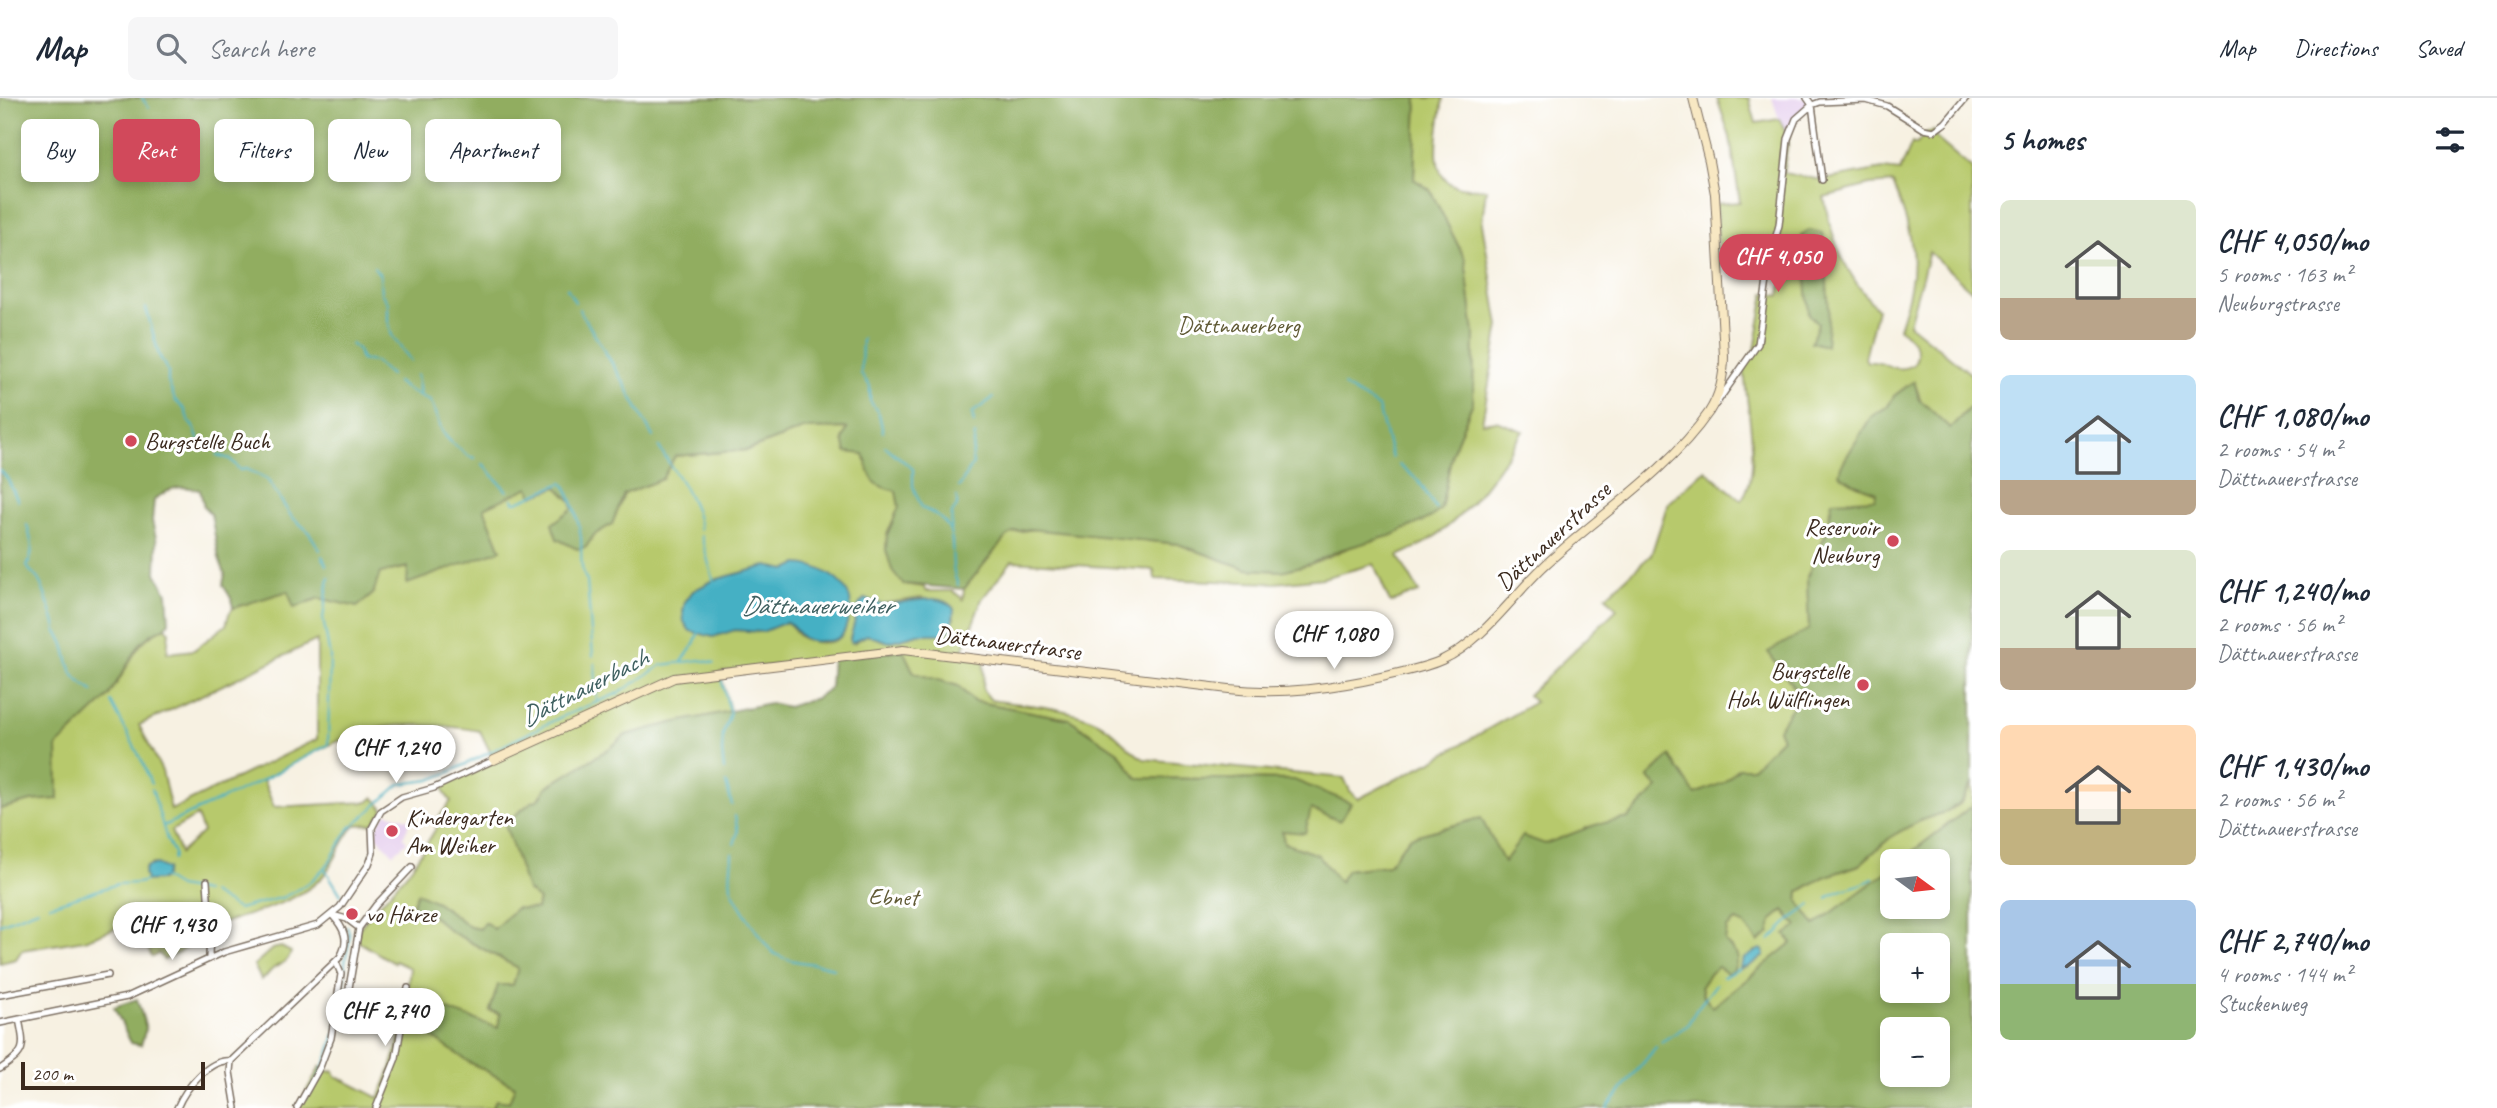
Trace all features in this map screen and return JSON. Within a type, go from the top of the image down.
[{"type":"street","name":"Dättnauerstrasse","points":[[0,1023],[131,996],[209,957],[309,928],[332,915],[369,864],[373,853],[372,828],[381,811],[402,797],[430,789],[674,678],[903,650],[1275,693],[1307,691],[1428,666],[1450,656],[1468,644],[1555,556],[1646,479],[1679,447],[1711,408],[1720,386],[1724,365],[1717,211],[1712,172],[1693,98]]},
{"type":"street","points":[[1807,98],[1812,105],[1822,180]]},
{"type":"street","points":[[1711,408],[1722,399],[1758,344],[1770,259],[1779,225],[1788,139],[1796,119],[1812,105],[1822,102],[1870,100],[1891,108],[1932,131],[1940,128],[1966,98]]},
{"type":"street","points":[[348,994],[359,928],[412,867]]},
{"type":"street","points":[[207,881],[209,957]]},
{"type":"street","points":[[332,915],[347,919],[359,928]]},
{"type":"street","points":[[236,1108],[230,1072],[231,1061],[337,962],[344,950],[346,938],[342,926],[332,915]]},
{"type":"street","points":[[297,1108],[322,1062],[331,1038],[341,974],[337,962]]},
{"type":"street","points":[[0,995],[108,975]]},
{"type":"street","points":[[376,1108],[398,1047],[408,988]]},
{"type":"street","points":[[0,1069],[17,1058],[22,1050],[19,1019]]},
{"type":"street","points":[[177,1108],[184,1092],[212,1065],[222,1060],[231,1061]]},
{"type":"shaded area","points":[[1772,98],[1807,98],[1812,105],[1798,116],[1790,131],[1781,125]]},
{"type":"shaded area","name":"Kindergarten Am Weiher","points":[[386,813],[411,820],[403,837],[407,842],[393,854],[377,836],[377,827]]},
{"type":"green space","name":"Dättnauerberg","points":[[0,98],[1417,98],[1414,179],[1430,190],[1465,259],[1474,334],[1473,402],[1452,453],[1441,509],[1432,517],[1393,535],[1340,550],[1310,564],[1281,571],[1247,569],[1178,544],[1029,529],[1006,537],[964,589],[903,584],[892,570],[886,550],[887,535],[899,507],[896,491],[876,483],[864,454],[846,452],[843,440],[847,428],[803,429],[748,450],[675,456],[662,479],[624,494],[612,524],[594,535],[586,547],[577,549],[557,539],[552,524],[573,508],[571,501],[557,487],[533,496],[529,487],[484,508],[501,550],[407,584],[408,567],[380,573],[373,594],[357,607],[319,598],[294,608],[288,591],[233,608],[231,598],[223,585],[225,574],[219,558],[211,514],[204,507],[200,490],[175,488],[154,500],[152,521],[157,542],[156,573],[167,593],[169,622],[166,627],[151,634],[140,644],[108,697],[57,746],[58,799],[31,801],[0,809]]},
{"type":"green space","points":[[1417,98],[1443,98],[1437,146],[1440,170],[1445,179],[1453,185],[1486,189],[1482,223],[1499,326],[1482,423],[1496,421],[1523,431],[1493,476],[1456,519],[1428,541],[1398,556],[1419,592],[1390,603],[1374,564],[1323,578],[1275,583],[1155,579],[1154,570],[1012,561],[982,599],[961,656],[984,659],[983,690],[991,700],[1059,710],[1086,717],[1104,726],[1144,759],[1344,778],[1350,791],[1358,799],[1432,761],[1535,702],[1528,695],[1617,609],[1606,596],[1651,555],[1668,503],[1705,470],[1741,500],[1748,488],[1752,436],[1744,367],[1755,350],[1765,293],[1780,296],[1785,268],[1769,263],[1719,264],[1716,204],[1740,202],[1730,137],[1717,98],[1749,98],[1756,123],[1779,119],[1785,130],[1790,131],[1783,173],[1822,180],[1883,169],[1900,171],[1912,143],[1916,145],[1926,133],[1934,131],[1937,139],[1972,169],[1972,291],[1929,252],[1909,324],[1972,375],[1972,405],[1950,429],[1921,401],[1914,381],[1894,396],[1888,406],[1871,417],[1855,484],[1877,492],[1875,500],[1830,508],[1828,529],[1807,577],[1809,629],[1826,677],[1796,749],[1737,788],[1694,794],[1670,756],[1648,777],[1659,788],[1628,818],[1618,841],[1514,849],[1504,863],[1410,837],[1388,865],[1347,870],[1339,883],[1318,855],[1284,843],[1282,831],[1294,780],[1137,778],[1118,752],[1069,719],[973,701],[958,686],[914,673],[902,650],[720,672],[730,711],[626,735],[547,787],[539,799],[505,824],[539,900],[536,909],[494,929],[485,923],[480,929],[470,927],[437,902],[421,913],[433,916],[450,931],[518,968],[513,985],[490,1011],[500,1014],[498,1029],[434,1005],[425,1032],[469,1062],[515,1086],[509,1102],[496,1100],[492,1108],[297,1108],[320,1067],[334,1071],[336,1076],[379,1098],[396,1050],[410,968],[395,961],[394,963],[356,940],[359,928],[412,867],[437,827],[434,824],[451,801],[442,784],[494,760],[480,731],[423,725],[378,728],[326,747],[263,780],[274,807],[368,802],[374,797],[384,809],[373,824],[355,825],[328,870],[313,885],[286,901],[211,927],[210,944],[197,942],[164,960],[159,953],[152,957],[135,921],[84,940],[22,950],[16,959],[0,963],[0,809],[58,798],[57,747],[110,692],[146,640],[166,627],[169,631],[167,653],[194,650],[226,625],[233,608],[288,590],[294,608],[319,598],[357,607],[373,594],[379,573],[500,550],[484,508],[529,487],[533,496],[557,487],[571,501],[586,547],[594,535],[612,524],[624,494],[662,479],[675,456],[748,450],[803,429],[847,428],[843,440],[864,454],[876,483],[896,490],[899,507],[887,535],[886,550],[903,584],[924,587],[925,591],[953,591],[963,599],[964,589],[1003,539],[1011,533],[1035,529],[1178,544],[1247,569],[1281,571],[1310,564],[1441,509],[1452,453],[1473,402],[1474,334],[1465,259],[1430,190],[1414,179]],"holes":[[[1893,183],[1911,239],[1910,287],[1899,328],[1911,340],[1917,353],[1914,364],[1907,367],[1895,368],[1867,362],[1865,358],[1877,309],[1857,284],[1842,258],[1831,229],[1824,197],[1870,185]],[[798,564],[815,567],[845,630],[840,637],[834,641],[823,642],[806,640],[786,622],[762,632],[733,630],[713,637],[690,631],[683,612],[685,602],[693,591],[714,580],[767,566],[786,570]],[[921,598],[952,606],[954,618],[946,634],[918,634],[893,641],[867,635],[854,643],[850,639],[864,599],[881,604]],[[317,640],[317,739],[171,810],[162,771],[139,725]],[[197,816],[203,832],[180,853],[171,831]],[[152,864],[167,869],[162,879],[146,880],[145,868]]]},
{"type":"green space","points":[[1809,230],[1823,233],[1829,309],[1826,346],[1811,342],[1818,324],[1809,314],[1802,235]]},
{"type":"green space","name":"Ebnet","points":[[1914,381],[1919,399],[1950,428],[1972,405],[1972,784],[1960,803],[1892,836],[1859,865],[1824,877],[1799,891],[1798,901],[1815,925],[1880,877],[1880,919],[1950,919],[1950,849],[1916,849],[1972,806],[1972,1108],[492,1108],[496,1100],[509,1102],[515,1086],[469,1062],[425,1032],[434,1005],[498,1028],[500,1014],[490,1010],[498,985],[513,985],[518,968],[450,931],[433,916],[421,913],[412,904],[417,893],[437,902],[470,927],[480,929],[485,922],[494,929],[516,908],[536,909],[539,900],[527,890],[505,824],[530,803],[539,799],[547,787],[626,735],[770,703],[788,707],[816,698],[830,688],[832,658],[903,650],[914,673],[958,686],[973,701],[1069,719],[1118,752],[1137,778],[1294,780],[1351,803],[1340,821],[1311,809],[1305,833],[1282,831],[1284,843],[1318,855],[1339,882],[1347,870],[1388,865],[1410,837],[1481,818],[1504,862],[1523,836],[1545,844],[1595,825],[1628,818],[1658,788],[1648,777],[1670,756],[1695,794],[1723,783],[1739,768],[1752,768],[1782,738],[1778,729],[1800,695],[1768,652],[1809,629],[1807,577],[1828,529],[1832,501],[1875,499],[1876,492],[1839,474],[1841,466],[1871,417],[1888,406],[1894,396]],"holes":[[[1784,910],[1797,926],[1785,935],[1792,943],[1713,1007],[1703,996],[1701,986],[1710,973],[1718,967],[1728,974],[1734,969],[1738,957],[1725,941],[1727,928],[1736,921],[1744,924],[1758,942],[1769,934],[1772,920]]]},
{"type":"green space","points":[[1972,784],[1972,806],[1916,849],[1880,849],[1880,877],[1815,926],[1798,901],[1799,892],[1824,877],[1859,865],[1892,836],[1960,804]]},
{"type":"green space","points":[[1784,910],[1797,926],[1792,943],[1713,1007],[1703,996],[1701,986],[1718,966],[1725,970],[1738,957],[1725,941],[1726,928],[1736,921],[1769,934],[1772,920]],"holes":[[[1763,950],[1764,956],[1747,967],[1739,969],[1744,959],[1752,956],[1755,951]]]},
{"type":"green space","points":[[281,947],[291,952],[288,958],[261,980],[254,965],[272,949]]},
{"type":"green space","points":[[137,999],[146,1028],[141,1045],[131,1043],[114,1007]]},
{"type":"water","name":"Dättnauerweiher","points":[[798,564],[829,574],[847,592],[850,601],[849,613],[842,636],[829,641],[807,640],[786,622],[762,632],[735,630],[713,637],[690,631],[684,622],[685,602],[693,591],[714,580],[767,566],[786,570]]},
{"type":"water","name":"Dättnauerweiher","points":[[864,599],[885,604],[922,599],[941,600],[954,609],[952,627],[946,634],[918,634],[889,642],[867,635],[851,643],[859,605]]},
{"type":"water","points":[[156,864],[167,869],[165,876],[161,880],[146,881],[146,867]]},
{"type":"water","points":[[1760,949],[1763,950],[1764,956],[1739,969],[1744,959]]},
{"type":"waterway","points":[[142,98],[149,108]]},
{"type":"waterway","points":[[374,267],[380,275],[381,293],[388,303],[388,321],[392,336],[411,361]]},
{"type":"waterway","name":"Dättnauerbach","points":[[567,288],[575,302]]},
{"type":"waterway","points":[[146,308],[175,400],[185,410],[200,444]]},
{"type":"waterway","name":"Dättnauerbach","points":[[579,309],[653,437]]},
{"type":"waterway","points":[[862,339],[861,374],[870,386],[870,401],[879,414],[883,432]]},
{"type":"waterway","points":[[351,344],[358,350],[361,360],[375,362],[390,375]]},
{"type":"waterway","points":[[417,375],[420,395]]},
{"type":"waterway","points":[[397,382],[431,402],[441,429],[448,439],[467,455],[475,458]]},
{"type":"waterway","points":[[1344,386],[1378,407],[1392,458]]},
{"type":"waterway","points":[[974,423],[972,413],[993,398]]},
{"type":"waterway","points":[[959,487],[973,464],[975,435]]},
{"type":"waterway","points":[[885,446],[913,469],[913,486],[922,508],[936,515],[950,532],[954,573],[958,585]]},
{"type":"waterway","name":"Dättnauerbach","points":[[659,447],[694,507],[700,530]]},
{"type":"waterway","points":[[217,455],[230,459],[240,470],[246,469],[267,479],[291,516],[308,531],[320,550]]},
{"type":"waterway","points":[[483,464],[507,491]]},
{"type":"waterway","points":[[1399,465],[1418,480],[1436,509]]},
{"type":"waterway","points":[[0,470],[18,501]]},
{"type":"waterway","points":[[513,499],[517,502],[562,483],[565,485],[580,531],[593,656]]},
{"type":"waterway","points":[[951,529],[957,497]]},
{"type":"waterway","points":[[27,525],[32,551],[27,566],[43,589],[71,670],[78,680],[93,691]]},
{"type":"waterway","points":[[701,536],[714,582]]},
{"type":"waterway","points":[[322,556],[326,565]]},
{"type":"waterway","points":[[163,826],[259,782],[328,745],[330,657],[323,618],[329,577]]},
{"type":"waterway","points":[[850,609],[858,610]]},
{"type":"waterway","points":[[681,663],[699,632]]},
{"type":"waterway","name":"Dättnauerbach","points":[[211,893],[238,909],[284,897],[309,883],[328,864],[348,830],[400,784],[430,780],[450,772],[561,717],[619,693],[662,665],[700,660],[714,663]]},
{"type":"waterway","points":[[595,663],[597,701]]},
{"type":"waterway","name":"Dättnauerbach","points":[[721,678],[730,713],[723,734],[724,770]]},
{"type":"waterway","points":[[111,702],[151,784]]},
{"type":"waterway","name":"Dättnauerbach","points":[[726,783],[732,805]]},
{"type":"waterway","points":[[152,789],[167,840],[174,853],[173,860]]},
{"type":"waterway","name":"Dättnauerbach","points":[[734,844],[738,832],[735,816]]},
{"type":"waterway","name":"Dättnauerbach","points":[[732,853],[730,877],[733,892],[750,922],[771,950],[789,960],[833,968]]},
{"type":"waterway","points":[[325,869],[341,895]]},
{"type":"waterway","name":"Dättnauerbach","points":[[162,877],[178,887],[205,892]]},
{"type":"waterway","points":[[1827,898],[1874,878]]},
{"type":"waterway","name":"Dättnauerbach","points":[[50,905],[118,884],[145,881]]},
{"type":"waterway","points":[[1770,940],[1791,919],[1811,905]]},
{"type":"waterway","name":"Dättnauerbach","points":[[0,924],[38,909]]},
{"type":"waterway","points":[[306,1099],[323,1067],[335,1034],[349,940],[347,926]]},
{"type":"waterway","points":[[1723,977],[1739,969]]},
{"type":"waterway","points":[[1661,1042],[1688,1025],[1716,984]]},
{"type":"waterway","points":[[1607,1108],[1656,1047]]},
{"type":"place","name":"Burgstelle Buch","points":[[131,441]]},
{"type":"place","name":"Reservoir Neuburg","points":[[1893,541]]},
{"type":"place","name":"Burgstelle Hoh Wülflingen","points":[[1863,685]]},
{"type":"place","name":"Kindergarten Am Weiher","points":[[392,831]]},
{"type":"place","name":"vo Härze","points":[[352,914]]}]
